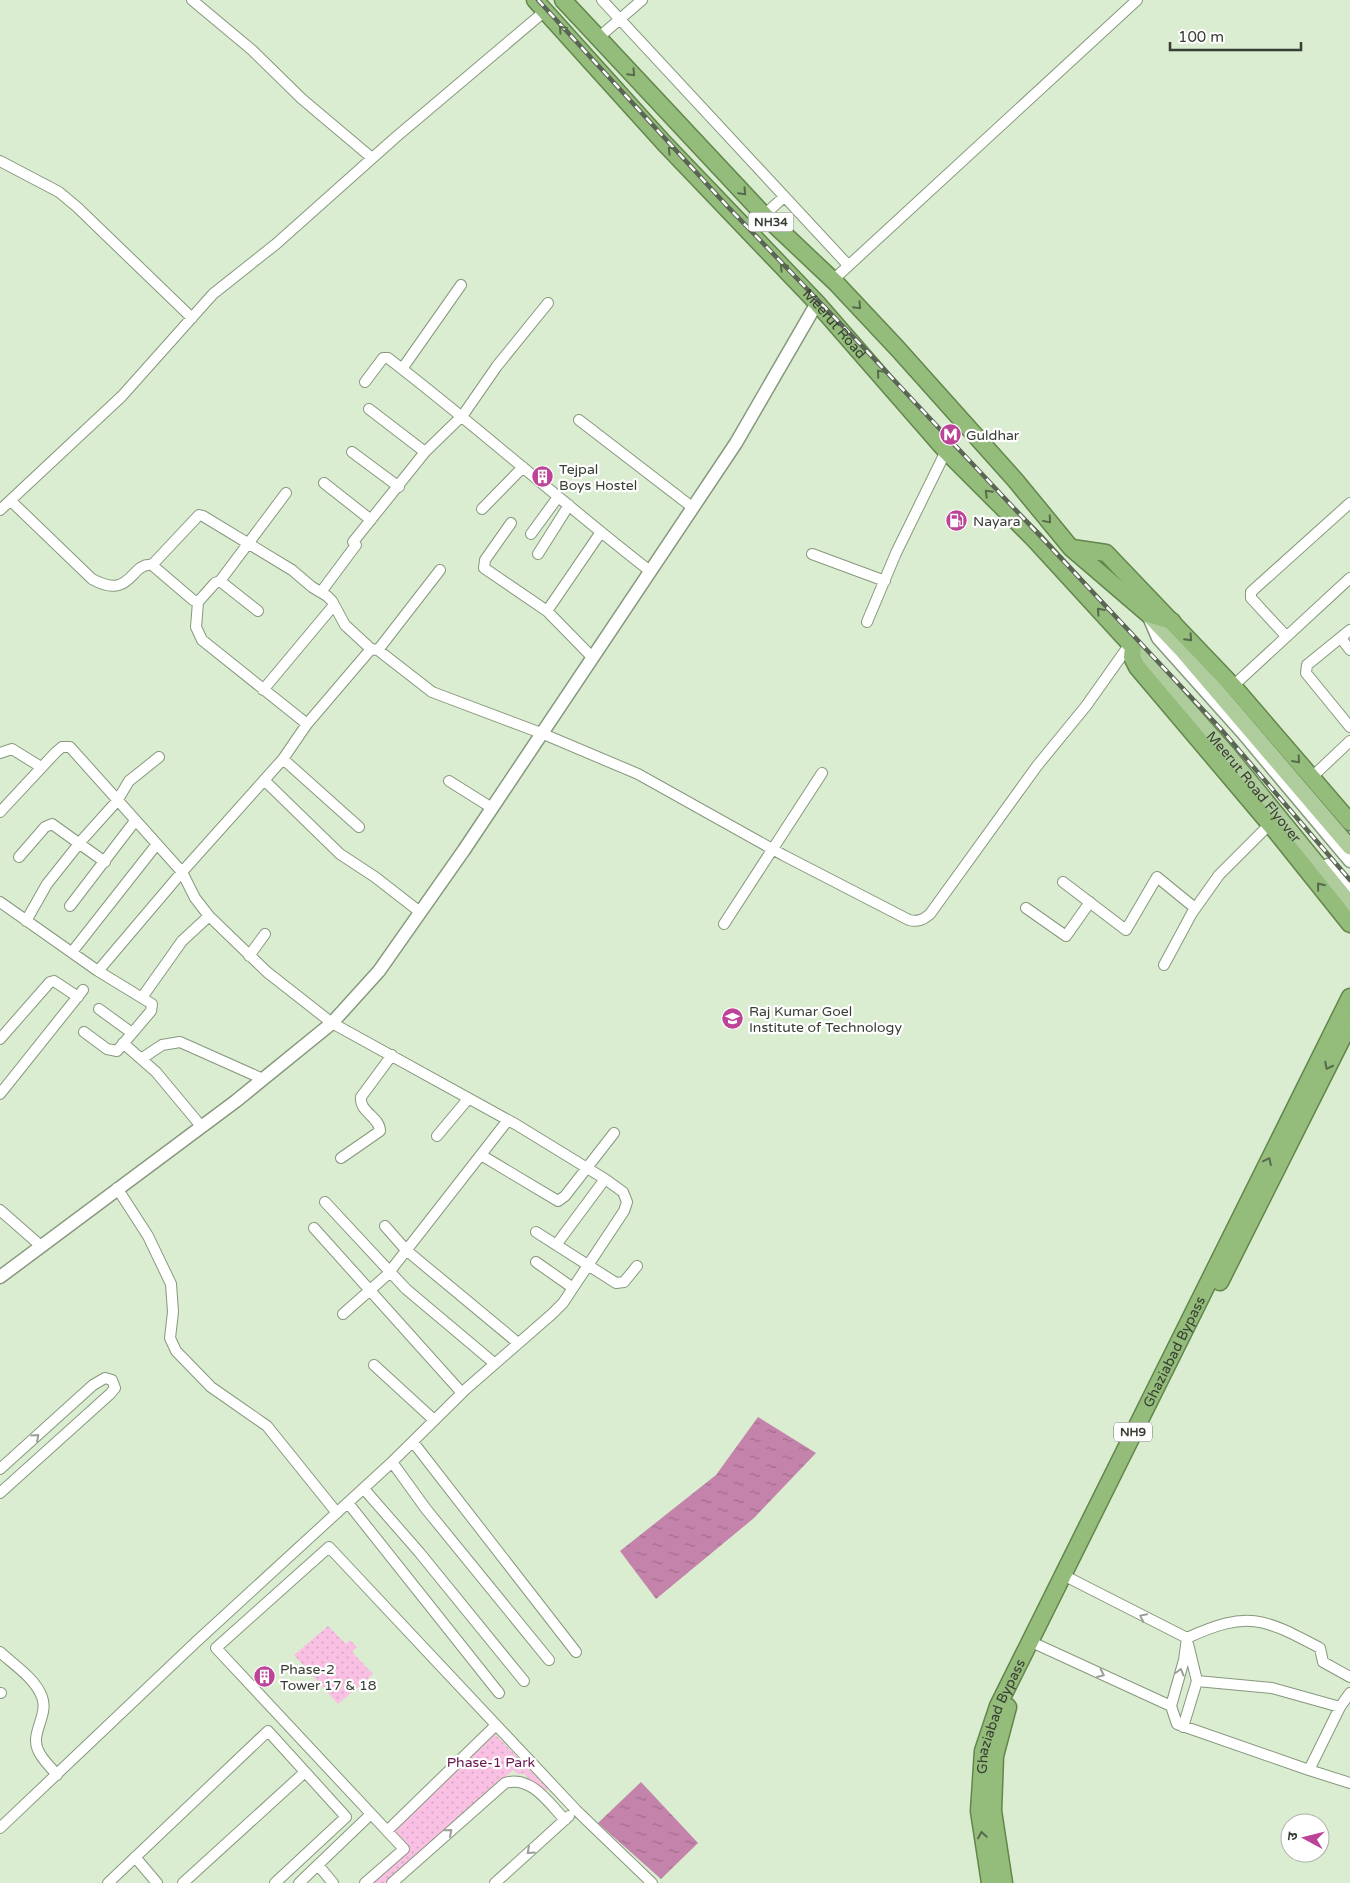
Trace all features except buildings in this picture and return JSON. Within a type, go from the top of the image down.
[{"type":"highway","name":"Meerut Road","points":[[563,0],[764,215],[833,280],[953,411],[1071,548],[1148,614]]},
{"type":"highway","name":"Meerut Road","points":[[540,5],[664,143],[817,303],[946,451],[1056,564],[1131,646]]},
{"type":"highway","points":[[1056,564],[1071,548],[1106,553],[1233,686],[1350,822]]},
{"type":"highway","points":[[1148,614],[1172,621]]},
{"type":"highway","points":[[1131,646],[1132,657],[1141,672],[1270,824],[1350,924]]},
{"type":"highway","name":"Ghaziabad Bypass","points":[[1004,1883],[993,1811],[995,1756],[1010,1702],[1071,1579],[1092,1526],[1350,997]]},
{"type":"highway","name":"Ghaziabad Bypass","points":[[990,1883],[978,1811],[983,1751],[998,1706],[1350,1023]]},
{"type":"main road","name":"NH34","points":[[1148,614],[1181,649],[1350,847]]},
{"type":"main road","name":"Meerut Road Flyover","points":[[1131,646],[1227,753],[1350,904]]},
{"type":"street","points":[[192,0],[245,44],[302,98],[372,158]]},
{"type":"street","points":[[602,0],[848,265]]},
{"type":"street","points":[[598,38],[642,0]]},
{"type":"street","points":[[833,280],[1138,0]]},
{"type":"street","points":[[0,510],[11,502],[122,396],[230,279],[276,244],[540,5]]},
{"type":"street","points":[[0,160],[47,185],[77,207],[192,318]]},
{"type":"street","points":[[764,215],[784,197]]},
{"type":"street","points":[[402,369],[461,285]]},
{"type":"street","points":[[321,592],[371,520],[426,452],[462,415],[497,366],[548,302]]},
{"type":"street","points":[[0,1277],[263,1079],[332,1023],[379,971],[492,808],[736,443],[817,303]]},
{"type":"street","points":[[365,382],[385,358],[402,369],[462,415],[523,468],[650,571]]},
{"type":"street","points":[[370,409],[426,452]]},
{"type":"street","points":[[578,420],[692,507]]},
{"type":"street","points":[[867,622],[912,518],[946,451]]},
{"type":"street","points":[[352,452],[399,487]]},
{"type":"street","points":[[482,509],[523,468]]},
{"type":"street","points":[[324,483],[371,520]]},
{"type":"street","points":[[286,493],[220,581],[215,583],[198,602],[196,627],[202,640],[307,724]]},
{"type":"street","points":[[530,534],[558,497]]},
{"type":"street","points":[[11,502],[92,578],[102,584],[118,586],[144,565],[152,565],[198,602]]},
{"type":"street","points":[[1286,636],[1251,598],[1251,592],[1350,503]]},
{"type":"street","points":[[538,554],[569,504]]},
{"type":"street","points":[[152,565],[199,515],[248,542],[292,570],[331,599],[345,625],[374,650],[432,692],[541,733],[638,774],[772,849],[909,920],[923,920],[984,841],[1037,766],[1086,706],[1131,646],[1143,650],[1199,713],[1350,892]]},
{"type":"street","points":[[512,523],[485,560],[484,568],[547,611],[592,657]]},
{"type":"street","points":[[547,611],[601,532]]},
{"type":"street","points":[[812,554],[885,581]]},
{"type":"street","points":[[98,971],[182,872],[283,759],[307,724],[374,650],[440,570]]},
{"type":"street","points":[[1233,686],[1350,578]]},
{"type":"street","points":[[220,581],[258,611]]},
{"type":"street","points":[[263,690],[334,605]]},
{"type":"street","points":[[1148,614],[1158,638],[1242,732],[1350,861]]},
{"type":"street","points":[[1350,630],[1307,665],[1306,672],[1350,727]]},
{"type":"street","points":[[1341,638],[1350,650]]},
{"type":"street","points":[[1312,777],[1350,741]]},
{"type":"street","points":[[0,812],[62,747],[70,747],[157,844],[170,862],[182,872],[194,898],[249,956],[332,1023],[468,1100],[508,1120],[605,1179],[623,1192],[627,1202],[624,1211],[573,1288],[552,1314],[494,1363],[338,1513],[197,1641],[0,1828]]},
{"type":"street","points":[[0,753],[12,749],[41,767]]},
{"type":"street","points":[[26,921],[48,884],[79,843],[117,801],[129,781],[159,757]]},
{"type":"street","points":[[283,759],[359,828]]},
{"type":"street","points":[[724,924],[822,773]]},
{"type":"street","points":[[264,780],[340,854],[375,877],[420,912]]},
{"type":"street","points":[[448,781],[492,808]]},
{"type":"street","points":[[70,906],[135,821]]},
{"type":"street","points":[[19,857],[48,824],[56,825],[104,862]]},
{"type":"street","points":[[1164,965],[1195,908],[1228,865],[1270,824]]},
{"type":"street","points":[[72,952],[157,844]]},
{"type":"street","points":[[1063,882],[1126,930],[1157,877],[1195,908]]},
{"type":"street","points":[[0,902],[98,971],[143,996],[152,1004],[151,1011],[117,1051],[112,1050],[84,1032]]},
{"type":"street","points":[[1026,908],[1066,936],[1090,902]]},
{"type":"street","points":[[143,996],[182,941],[210,916]]},
{"type":"street","points":[[249,956],[266,934]]},
{"type":"street","points":[[0,1038],[50,982],[54,981],[80,993],[0,1094]]},
{"type":"street","points":[[99,1009],[132,1033]]},
{"type":"street","points":[[142,1059],[162,1045],[180,1042],[263,1079]]},
{"type":"street","points":[[124,1043],[156,1072],[201,1126]]},
{"type":"street","points":[[341,1158],[380,1130],[378,1123],[362,1105],[361,1097],[392,1056]]},
{"type":"street","points":[[437,1136],[468,1100]]},
{"type":"street","points":[[344,1314],[389,1272],[508,1120]]},
{"type":"street","points":[[481,1155],[558,1201],[565,1196],[614,1133]]},
{"type":"street","points":[[556,1246],[605,1179]]},
{"type":"street","points":[[117,1188],[148,1236],[171,1284],[173,1312],[170,1338],[176,1351],[211,1387],[267,1426],[338,1513]]},
{"type":"street","points":[[325,1202],[389,1272],[494,1363]]},
{"type":"street","points":[[0,1210],[41,1246]]},
{"type":"street","points":[[385,1226],[406,1250],[518,1343]]},
{"type":"street","points":[[314,1228],[462,1393]]},
{"type":"street","points":[[536,1232],[587,1266],[619,1284],[624,1282],[636,1266]]},
{"type":"street","points":[[536,1262],[573,1288]]},
{"type":"street","points":[[374,1365],[434,1420]]},
{"type":"street","points":[[0,1470],[93,1385],[105,1378],[112,1380],[115,1388],[110,1394],[0,1493]]},
{"type":"street","points":[[413,1442],[576,1652]]},
{"type":"street","points":[[392,1462],[426,1509],[549,1660]]},
{"type":"street","points":[[364,1488],[524,1681]]},
{"type":"street","points":[[348,1503],[499,1693]]},
{"type":"street","points":[[365,1883],[404,1849],[216,1648],[328,1547],[576,1810],[652,1883]]},
{"type":"street","points":[[1071,1579],[1187,1638],[1224,1624],[1244,1621],[1268,1622],[1320,1648],[1323,1662],[1350,1676]]},
{"type":"street","points":[[1184,1727],[1197,1680],[1187,1638]]},
{"type":"street","points":[[1187,1638],[1184,1660],[1171,1706],[1177,1724],[1350,1783]]},
{"type":"street","points":[[1038,1645],[1171,1706]]},
{"type":"street","points":[[0,1652],[32,1680],[43,1699],[43,1711],[36,1744],[38,1752],[57,1775]]},
{"type":"street","points":[[1197,1680],[1272,1688],[1340,1707]]},
{"type":"street","points":[[1309,1770],[1340,1707],[1350,1693]]},
{"type":"street","points":[[387,1831],[495,1726]]},
{"type":"street","points":[[108,1883],[268,1732],[346,1817],[275,1883]]},
{"type":"street","points":[[183,1883],[305,1772]]},
{"type":"street","points":[[392,1883],[505,1784],[512,1781],[530,1785],[565,1820]]},
{"type":"street","points":[[495,1883],[576,1810]]},
{"type":"street","points":[[303,1882],[318,1864],[371,1814]]},
{"type":"street","points":[[135,1858],[157,1883]]},
{"type":"street","points":[[318,1864],[333,1883]]},
{"type":"green space","points":[[328,1626],[346,1644],[350,1640],[357,1647],[352,1652],[373,1674],[338,1704],[294,1655]]},
{"type":"green space","name":"Phase-1 Park","points":[[492,1731],[548,1789],[543,1792],[523,1773],[519,1775],[513,1770],[388,1883],[366,1883],[404,1849],[390,1831]]},
{"type":"water","points":[[758,1417],[816,1453],[754,1518],[656,1599],[620,1551],[716,1475]]},
{"type":"water","points":[[641,1782],[698,1843],[661,1879],[598,1823]]},
{"type":"railway","points":[[538,0],[728,207],[863,347],[1220,728],[1350,880]]},
{"type":"place","name":"Guldhar","points":[[950,435]]},
{"type":"place","name":"Tejpal Boys Hostel","points":[[543,477]]},
{"type":"place","name":"Nayara","points":[[957,521]]},
{"type":"place","name":"Raj Kumar Goel Institute of Technology","points":[[733,1019]]},
{"type":"place","name":"Phase-2 Tower 17 & 18","points":[[264,1677]]}]
